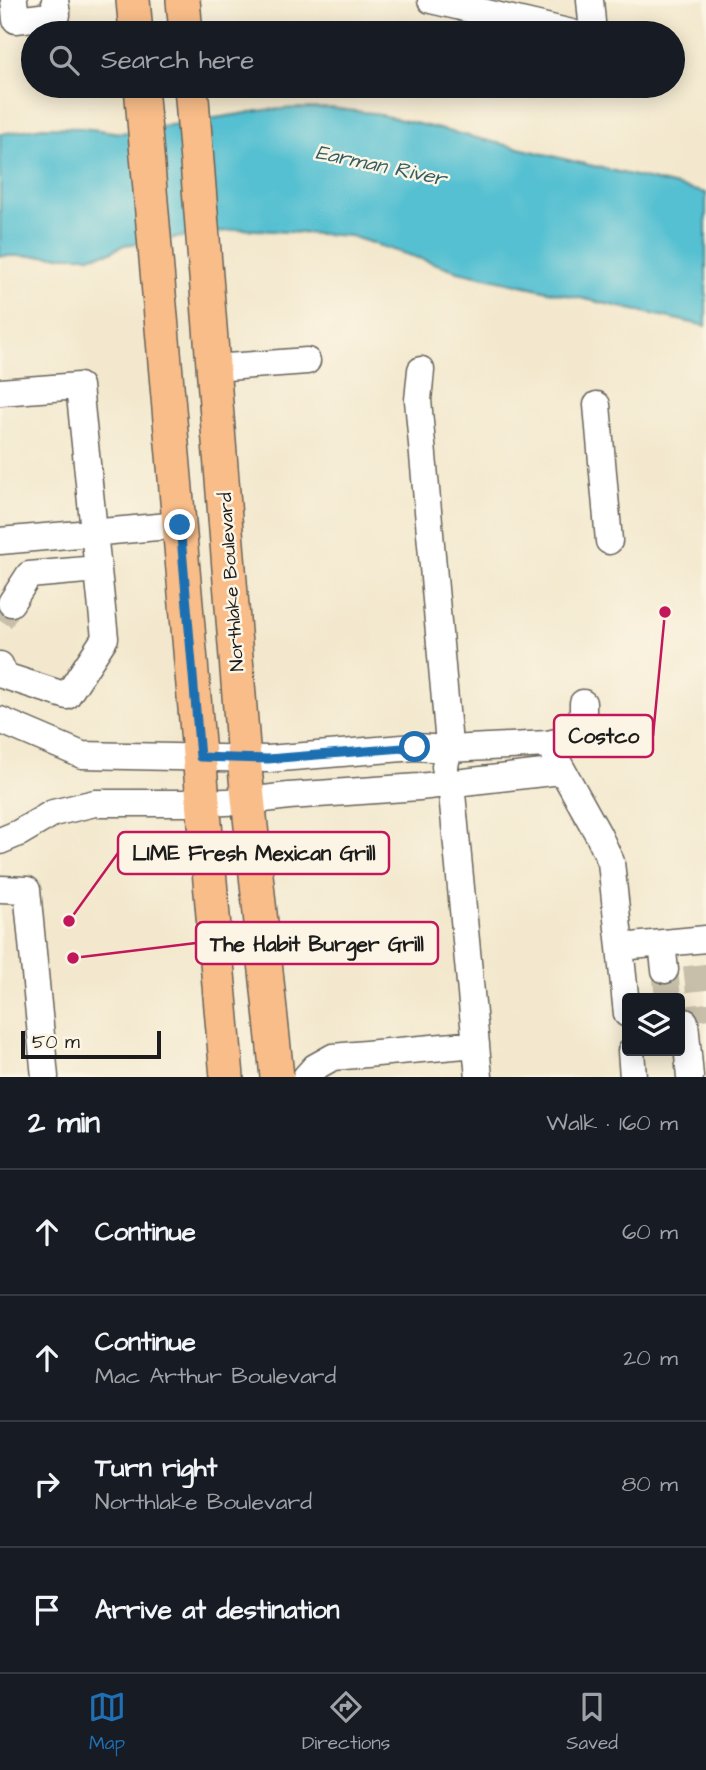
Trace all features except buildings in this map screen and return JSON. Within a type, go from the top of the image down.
[{"type":"main road","points":[[134,0],[135,21]]},
{"type":"main road","points":[[183,0],[185,21]]},
{"type":"main road","points":[[142,98],[227,1077]]},
{"type":"main road","name":"Northlake Boulevard","points":[[191,98],[244,759],[277,1077]]},
{"type":"street","points":[[14,0],[16,20],[57,15],[55,0]]},
{"type":"street","points":[[431,0],[521,21]]},
{"type":"street","points":[[590,0],[592,21]]},
{"type":"street","points":[[214,368],[307,361]]},
{"type":"street","points":[[419,787],[445,770],[448,749],[447,710],[418,400],[421,370]]},
{"type":"street","points":[[0,392],[79,386],[105,638],[66,696],[5,676],[0,665]]},
{"type":"street","points":[[597,405],[610,541]]},
{"type":"street","points":[[0,541],[180,525]]},
{"type":"street","points":[[11,603],[29,575],[97,569]]},
{"type":"street","points":[[0,720],[82,755],[268,759],[415,747],[448,749],[548,744],[583,736],[583,704]]},
{"type":"street","points":[[548,744],[611,862],[625,993]]},
{"type":"street","points":[[0,841],[53,813],[95,803],[248,801],[419,787],[561,771]]},
{"type":"street","points":[[452,783],[479,1077]]},
{"type":"street","points":[[0,889],[27,890],[45,1077]]},
{"type":"street","points":[[621,947],[683,953]]},
{"type":"street","points":[[690,1077],[693,1021],[706,1058]]},
{"type":"street","points":[[306,1077],[315,1067],[333,1057],[476,1044]]},
{"type":"street","points":[[631,1056],[633,1077]]},
{"type":"street","points":[[675,1056],[677,1077]]},
{"type":"water","name":"Earman River","points":[[331,108],[373,113],[706,193],[706,326],[458,271],[350,236],[241,229],[124,245],[111,252],[91,256],[0,256],[0,134],[43,127],[121,133],[265,110]]},
{"type":"tunnel","points":[[0,620],[11,603]]},
{"type":"tunnel","points":[[696,965],[702,1020]]},
{"type":"tunnel","points":[[665,970],[667,993]]},
{"type":"place","name":"Costco","points":[[665,612]]},
{"type":"place","name":"LIME Fresh Mexican Grill","points":[[69,921]]},
{"type":"place","name":"The Habit Burger Grill","points":[[73,958]]},
{"type":"route","points":[[180,525],[200,757],[268,759],[415,747]]}]
